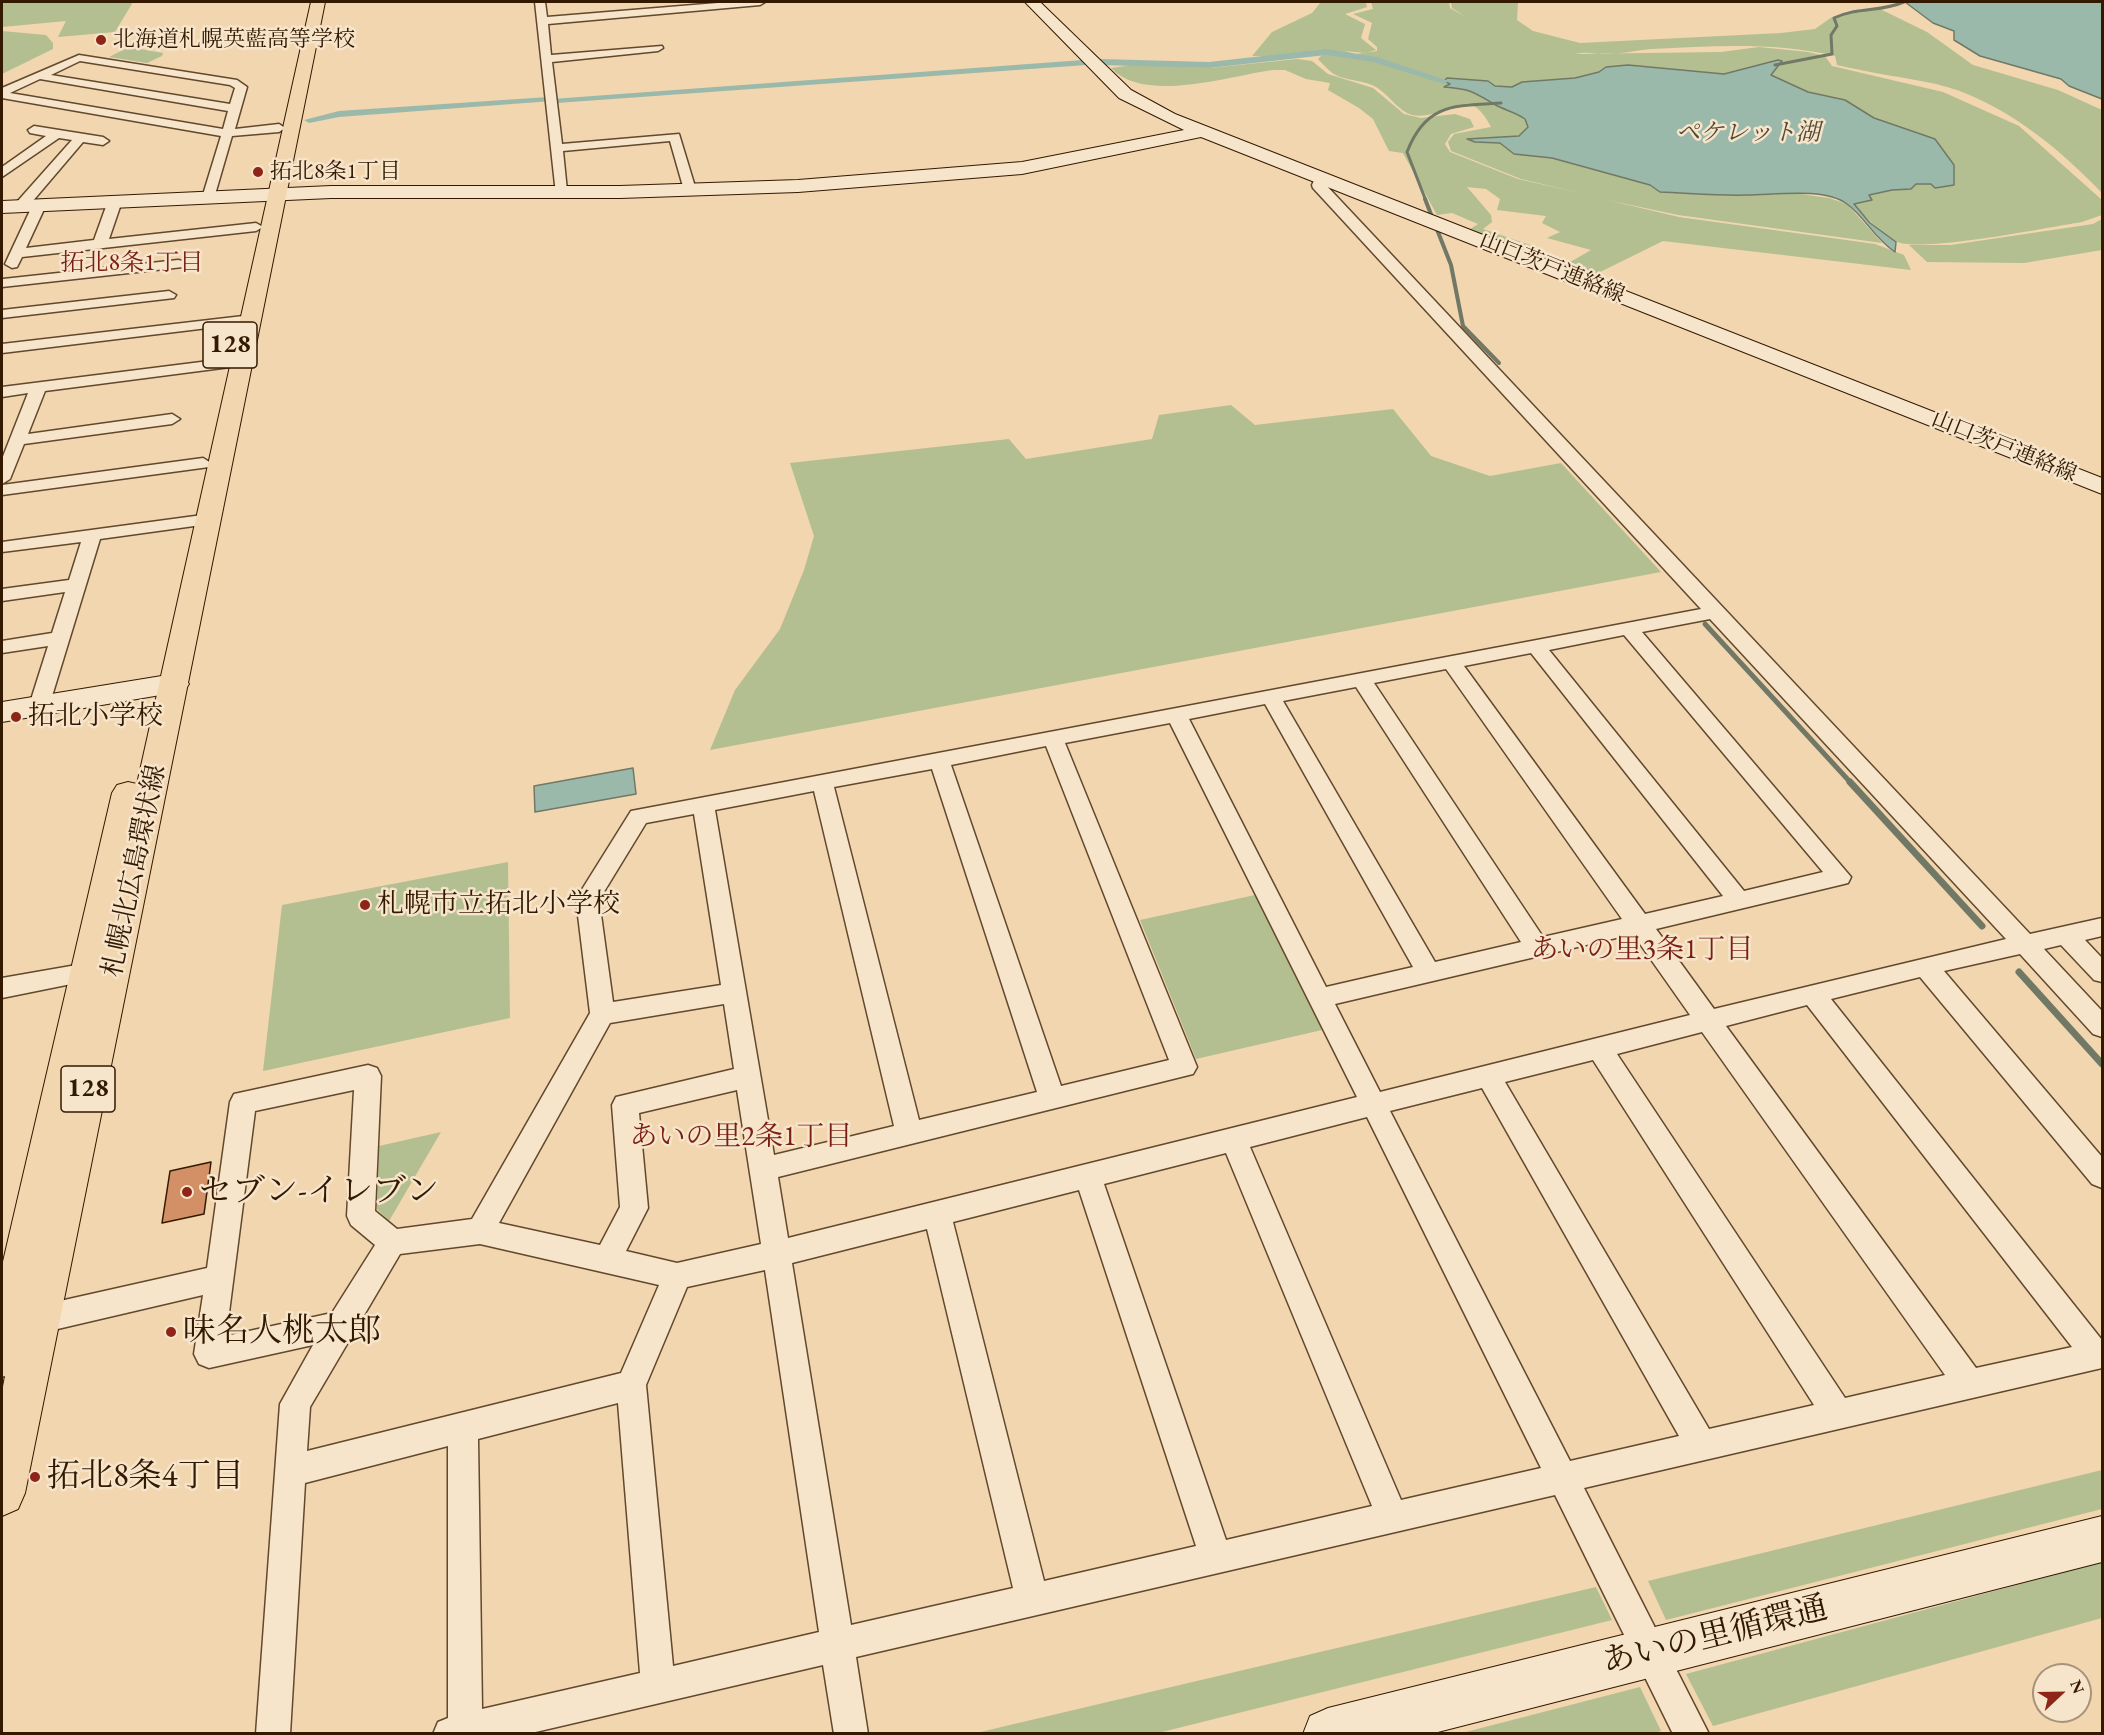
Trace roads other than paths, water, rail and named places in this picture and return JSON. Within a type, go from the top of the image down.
[{"type":"main road","name":"札幌北広島環状線","points":[[200,520],[203,463],[225,364],[244,320],[256,227],[271,195],[279,128],[307,2]]},
{"type":"main road","name":"札幌北広島環状線","points":[[12,1332],[163,686],[271,195],[318,2]]},
{"type":"main road","name":"札幌北広島環状線","points":[[2,1493],[12,1332],[88,972],[163,686]]},
{"type":"street","points":[[540,2],[561,191]]},
{"type":"street","points":[[542,21],[760,2]]},
{"type":"street","name":"山口茨戸連絡線","points":[[1032,2],[1125,94],[1169,118],[2103,487]]},
{"type":"street","points":[[546,59],[658,48]]},
{"type":"street","points":[[2,94],[79,58],[232,82],[241,87],[208,198]]},
{"type":"street","points":[[94,111],[175,73]]},
{"type":"street","points":[[39,76],[234,108]]},
{"type":"street","points":[[2,94],[227,133],[279,128]]},
{"type":"street","points":[[34,130],[104,141]]},
{"type":"street","points":[[2,207],[271,195],[690,190],[798,186],[1022,168],[1110,152],[1203,131]]},
{"type":"street","points":[[2,173],[56,134]]},
{"type":"street","points":[[556,148],[675,137],[690,190]]},
{"type":"street","points":[[4,277],[17,253],[30,206],[80,138]]},
{"type":"street","points":[[1321,177],[1318,185],[2103,1028]]},
{"type":"street","points":[[100,244],[115,201]]},
{"type":"street","points":[[17,253],[256,227]]},
{"type":"street","points":[[159,330],[187,234]]},
{"type":"street","points":[[4,277],[178,264]]},
{"type":"street","points":[[2,314],[169,295]]},
{"type":"street","points":[[2,349],[244,320]]},
{"type":"street","points":[[2,392],[225,364]]},
{"type":"street","points":[[2,479],[38,388]]},
{"type":"street","points":[[17,440],[172,419]]},
{"type":"street","points":[[2,490],[203,463]]},
{"type":"street","points":[[2,548],[200,520]]},
{"type":"street","points":[[39,706],[92,535]]},
{"type":"street","points":[[2,595],[77,585]]},
{"type":"street","points":[[480,1231],[602,1014],[587,899],[639,816],[1714,612]]},
{"type":"street","points":[[1320,998],[1840,877],[1628,628]]},
{"type":"street","points":[[2,647],[60,638]]},
{"type":"street","points":[[1536,646],[1739,900]]},
{"type":"street","points":[[1451,662],[1707,1022],[1970,1385]]},
{"type":"street","points":[[1361,679],[1537,947]]},
{"type":"street","points":[[2,712],[163,686]]},
{"type":"street","points":[[1270,696],[1429,973]]},
{"type":"street","points":[[1176,714],[1692,1734]]},
{"type":"street","points":[[763,1169],[1184,1067],[1053,738]]},
{"type":"street","points":[[939,759],[1052,1098]]},
{"type":"street","points":[[822,782],[909,1132]]},
{"type":"street","points":[[703,804],[777,1254],[851,1734]]},
{"type":"street","points":[[341,1326],[209,1354],[243,1102],[368,1076],[361,1216],[392,1242],[480,1231],[677,1276],[777,1254],[1925,966],[2103,927]]},
{"type":"street","points":[[2066,935],[2103,973]]},
{"type":"street","points":[[1925,966],[2103,1176]]},
{"type":"street","points":[[2,988],[88,972]]},
{"type":"street","points":[[602,1014],[734,993]]},
{"type":"street","points":[[463,1427],[458,1732],[2100,1355],[1813,995]]},
{"type":"street","points":[[1599,1048],[1838,1415]]},
{"type":"street","points":[[1488,1076],[1701,1446]]},
{"type":"street","points":[[607,1260],[634,1208],[626,1105],[747,1077]]},
{"type":"street","points":[[1234,1140],[1392,1516]]},
{"type":"street","points":[[1088,1176],[1216,1557]]},
{"type":"street","points":[[937,1214],[1032,1599]]},
{"type":"street","points":[[273,1734],[295,1404],[392,1242]]},
{"type":"street","points":[[658,1685],[631,1385],[677,1276]]},
{"type":"street","points":[[12,1332],[220,1278]]},
{"type":"street","points":[[290,1470],[631,1385]]},
{"type":"street","name":"あいの里循環通","points":[[1328,1734],[2103,1539]]},
{"type":"water","points":[[1905,2],[2102,2],[2102,99],[2069,86],[2061,79],[1980,56],[1954,40],[1954,31],[1933,23]]},
{"type":"water","name":"ペケレット湖","points":[[1778,60],[1782,61],[1771,75],[1808,92],[1845,100],[1874,118],[1935,139],[1954,165],[1954,185],[1935,188],[1931,184],[1916,184],[1911,189],[1869,195],[1872,200],[1854,204],[1870,223],[1896,242],[1895,252],[1847,204],[1825,195],[1798,193],[1725,195],[1660,192],[1650,185],[1552,158],[1514,154],[1500,143],[1475,142],[1467,139],[1519,136],[1528,127],[1525,119],[1475,93],[1444,87],[1450,84],[1444,81],[1447,78],[1488,81],[1495,86],[1512,87],[1522,82],[1575,78],[1599,72],[1606,67],[1628,65],[1724,74]]},
{"type":"water","points":[[633,768],[636,794],[535,812],[534,786]]},
{"type":"waterway","points":[[1775,65],[1832,54],[1831,35],[1837,26],[1834,18],[1851,12],[1904,2]]},
{"type":"waterway","points":[[1101,62],[1209,65],[1326,52],[1374,59],[1444,81]]},
{"type":"waterway","points":[[557,100],[1083,63]]},
{"type":"waterway","points":[[309,120],[339,114],[548,100]]},
{"type":"waterway","points":[[1426,201],[1407,152],[1423,124],[1444,110],[1469,105],[1501,103]]},
{"type":"waterway","points":[[1425,199],[1451,265],[1463,326],[1499,363]]},
{"type":"waterway","points":[[1705,624],[1851,783]]},
{"type":"waterway","points":[[1850,782],[1982,926]]},
{"type":"waterway","points":[[2019,972],[2102,1064]]},
{"type":"place","name":"北海道札幌英藍高等学校","points":[[101,40]]},
{"type":"place","name":"拓北8条1丁目","points":[[258,172]]},
{"type":"place","name":"拓北小学校","points":[[16,717]]},
{"type":"place","name":"札幌市立拓北小学校","points":[[365,905]]},
{"type":"place","name":"セブン-イレブン","points":[[187,1192]]},
{"type":"place","name":"味名人桃太郎","points":[[171,1332]]},
{"type":"place","name":"拓北8条4丁目","points":[[35,1477]]},
{"type":"district","name":"拓北8条1丁目","points":[[132,263]]},
{"type":"district","name":"あいの里3条1丁目","points":[[1642,950]]},
{"type":"district","name":"あいの里2条1丁目","points":[[741,1137]]}]
